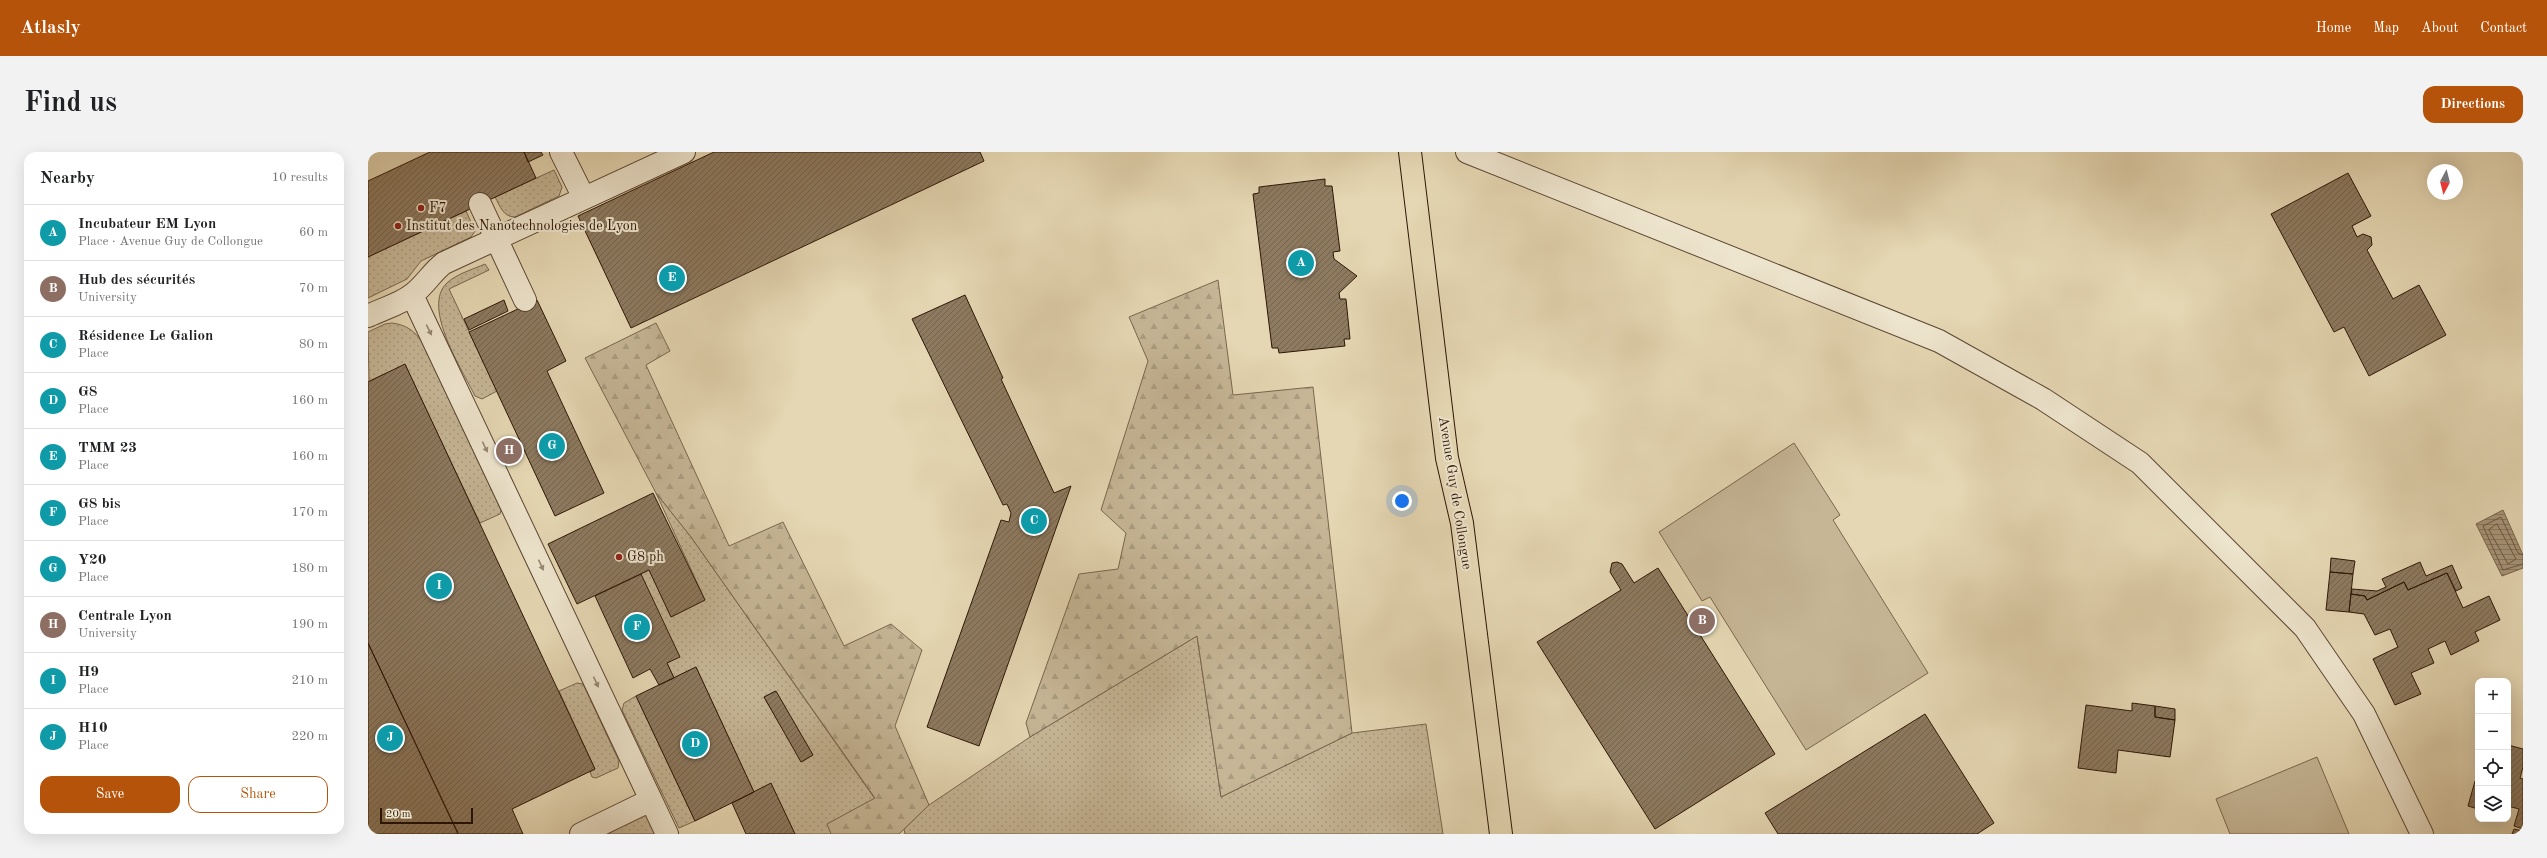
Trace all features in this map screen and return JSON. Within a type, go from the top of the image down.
[{"type":"main road","name":"Avenue Guy de Collongue","points":[[1410,152],[1447,458],[1462,523],[1501,834]]},
{"type":"lane","points":[[561,152],[584,198]]},
{"type":"lane","points":[[368,316],[412,295],[423,285],[432,272],[444,263],[684,152]]},
{"type":"lane","points":[[1467,152],[1932,338],[2044,399],[2140,463],[2305,628],[2364,714],[2422,834]]},
{"type":"lane","points":[[480,204],[525,300]]},
{"type":"lane","points":[[412,295],[667,834]]},
{"type":"lane","points":[[581,834],[651,800]]},
{"type":"green space","points":[[554,170],[562,187],[559,196],[515,217],[511,217],[502,210],[495,197]]},
{"type":"green space","points":[[466,211],[475,231],[471,237],[421,261],[407,279],[368,298],[368,257]]},
{"type":"green space","points":[[485,264],[489,270],[449,289],[497,391],[482,399],[475,396],[454,356],[441,323],[439,307],[440,294],[447,283],[460,274]]},
{"type":"green space","points":[[1218,280],[1233,395],[1313,387],[1352,733],[1221,797],[1197,636],[1030,737],[1026,723],[1079,574],[1118,569],[1126,533],[1101,510],[1148,361],[1129,317]]},
{"type":"green space","points":[[392,323],[409,329],[416,334],[422,342],[501,510],[500,514],[480,523],[405,365],[369,381],[368,332],[385,324]]},
{"type":"green space","points":[[656,323],[670,351],[646,365],[729,546],[783,522],[844,646],[891,624],[922,650],[895,726],[929,805],[899,834],[831,834],[827,824],[875,798],[691,537],[656,493],[585,358]]},
{"type":"green space","points":[[1794,443],[1840,515],[1833,520],[1928,673],[1806,750],[1710,597],[1702,601],[1659,532]]},
{"type":"green space","points":[[656,493],[691,537],[875,799],[828,824],[831,834],[795,834],[771,784],[754,792],[696,667],[674,678],[667,663],[641,574],[649,570],[671,617],[705,600]],"holes":[[[775,691],[813,755],[802,762],[764,697]]]},
{"type":"green space","points":[[1197,636],[1221,797],[1352,733],[1426,724],[1443,834],[905,834],[904,829],[929,805],[1030,737]]},
{"type":"green space","points":[[577,683],[583,684],[619,761],[618,768],[596,778],[592,777],[590,772],[595,769],[559,691]]},
{"type":"green space","points":[[636,696],[695,821],[679,828],[622,710],[624,703]]},
{"type":"green space","points":[[2317,757],[2349,834],[2230,834],[2216,799]]},
{"type":"green space","points":[[651,800],[667,834],[581,834]]},
{"type":"water","points":[[2503,510],[2523,555],[2523,568],[2502,576],[2476,524]]},
{"type":"building","name":"F7","points":[[430,152],[524,152],[536,178],[368,257],[368,181]]},
{"type":"building","points":[[524,152],[541,152],[543,155],[528,162]]},
{"type":"building","points":[[714,152],[980,152],[984,161],[631,328],[578,216]]},
{"type":"building","points":[[2348,173],[2371,216],[2352,226],[2357,237],[2363,234],[2371,237],[2372,245],[2367,250],[2393,299],[2419,285],[2446,335],[2369,376],[2344,327],[2334,332],[2271,214]]},
{"type":"building","points":[[1325,179],[1325,186],[1332,186],[1340,251],[1333,252],[1334,259],[1357,276],[1339,293],[1340,299],[1346,299],[1350,339],[1344,339],[1345,346],[1279,353],[1278,348],[1272,348],[1253,194],[1259,193],[1259,187]]},
{"type":"building","points":[[965,295],[1003,378],[1001,379],[1054,493],[1071,486],[979,746],[927,727],[1001,520],[1009,522],[1011,513],[1007,504],[1003,505],[912,319]]},
{"type":"building","points":[[504,300],[508,311],[469,330],[464,319]]},
{"type":"building","points":[[537,300],[566,361],[547,371],[604,493],[555,516],[469,332]]},
{"type":"building","points":[[405,364],[595,769],[512,809],[523,834],[458,834],[368,643],[368,382]]},
{"type":"building","name":"G8 ph","points":[[653,493],[705,600],[671,617],[649,570],[577,604],[548,544]]},
{"type":"building","points":[[2331,558],[2355,561],[2353,574],[2330,572]]},
{"type":"building","points":[[1617,562],[1622,564],[1634,583],[1658,568],[1775,754],[1655,829],[1537,642],[1621,590],[1610,572],[1612,563]]},
{"type":"building","points":[[2420,562],[2426,576],[2452,565],[2462,588],[2456,591],[2447,573],[2408,590],[2404,582],[2367,600],[2365,596],[2351,594],[2352,589],[2377,591],[2386,587],[2382,579]]},
{"type":"building","points":[[2330,572],[2353,574],[2349,612],[2326,610]]},
{"type":"building","points":[[2447,573],[2463,608],[2489,596],[2500,620],[2475,632],[2479,641],[2451,655],[2445,641],[2428,649],[2434,663],[2411,673],[2421,694],[2395,705],[2373,659],[2398,647],[2390,629],[2375,635],[2364,614],[2349,612],[2351,594],[2365,596],[2367,600],[2404,582],[2408,590]]},
{"type":"building","points":[[641,574],[680,657],[667,663],[674,678],[659,685],[650,669],[633,678],[595,596]]},
{"type":"building","points":[[368,643],[458,833],[456,834],[368,834]]},
{"type":"building","points":[[696,667],[754,792],[695,821],[636,696]]},
{"type":"building","points":[[776,691],[813,755],[801,762],[764,697]]},
{"type":"building","points":[[2132,703],[2155,706],[2155,717],[2175,720],[2170,757],[2118,750],[2116,773],[2078,768],[2086,705],[2132,711]]},
{"type":"building","points":[[2155,706],[2175,709],[2175,720],[2155,717]]},
{"type":"building","points":[[1925,714],[1994,823],[1977,834],[1778,834],[1765,813]]},
{"type":"building","points":[[2511,746],[2523,749],[2523,767],[2520,778],[2523,779],[2523,829],[2514,826],[2519,809],[2511,807]]},
{"type":"building","points":[[2475,781],[2475,808],[2468,806]]},
{"type":"building","points":[[771,783],[795,834],[746,834],[732,803]]},
{"type":"building","points":[[2514,829],[2523,831],[2523,834],[2512,834]]},
{"type":"place","name":"F7","points":[[421,208]]},
{"type":"place","name":"Institut des Nanotechnologies de Lyon","points":[[398,226]]},
{"type":"place","name":"Incubateur EM Lyon","points":[[1301,263]]},
{"type":"place","name":"TMM 23","points":[[672,278]]},
{"type":"place","name":"Y20","points":[[552,446]]},
{"type":"place","name":"Centrale Lyon","points":[[509,451]]},
{"type":"place","name":"Résidence Le Galion","points":[[1034,521]]},
{"type":"place","name":"G8 ph","points":[[619,557]]},
{"type":"place","name":"H9","points":[[439,586]]},
{"type":"place","name":"Hub des sécurités","points":[[1702,621]]},
{"type":"place","name":"G8 bis","points":[[637,627]]},
{"type":"place","name":"H10","points":[[390,738]]},
{"type":"place","name":"G8","points":[[695,744]]}]
